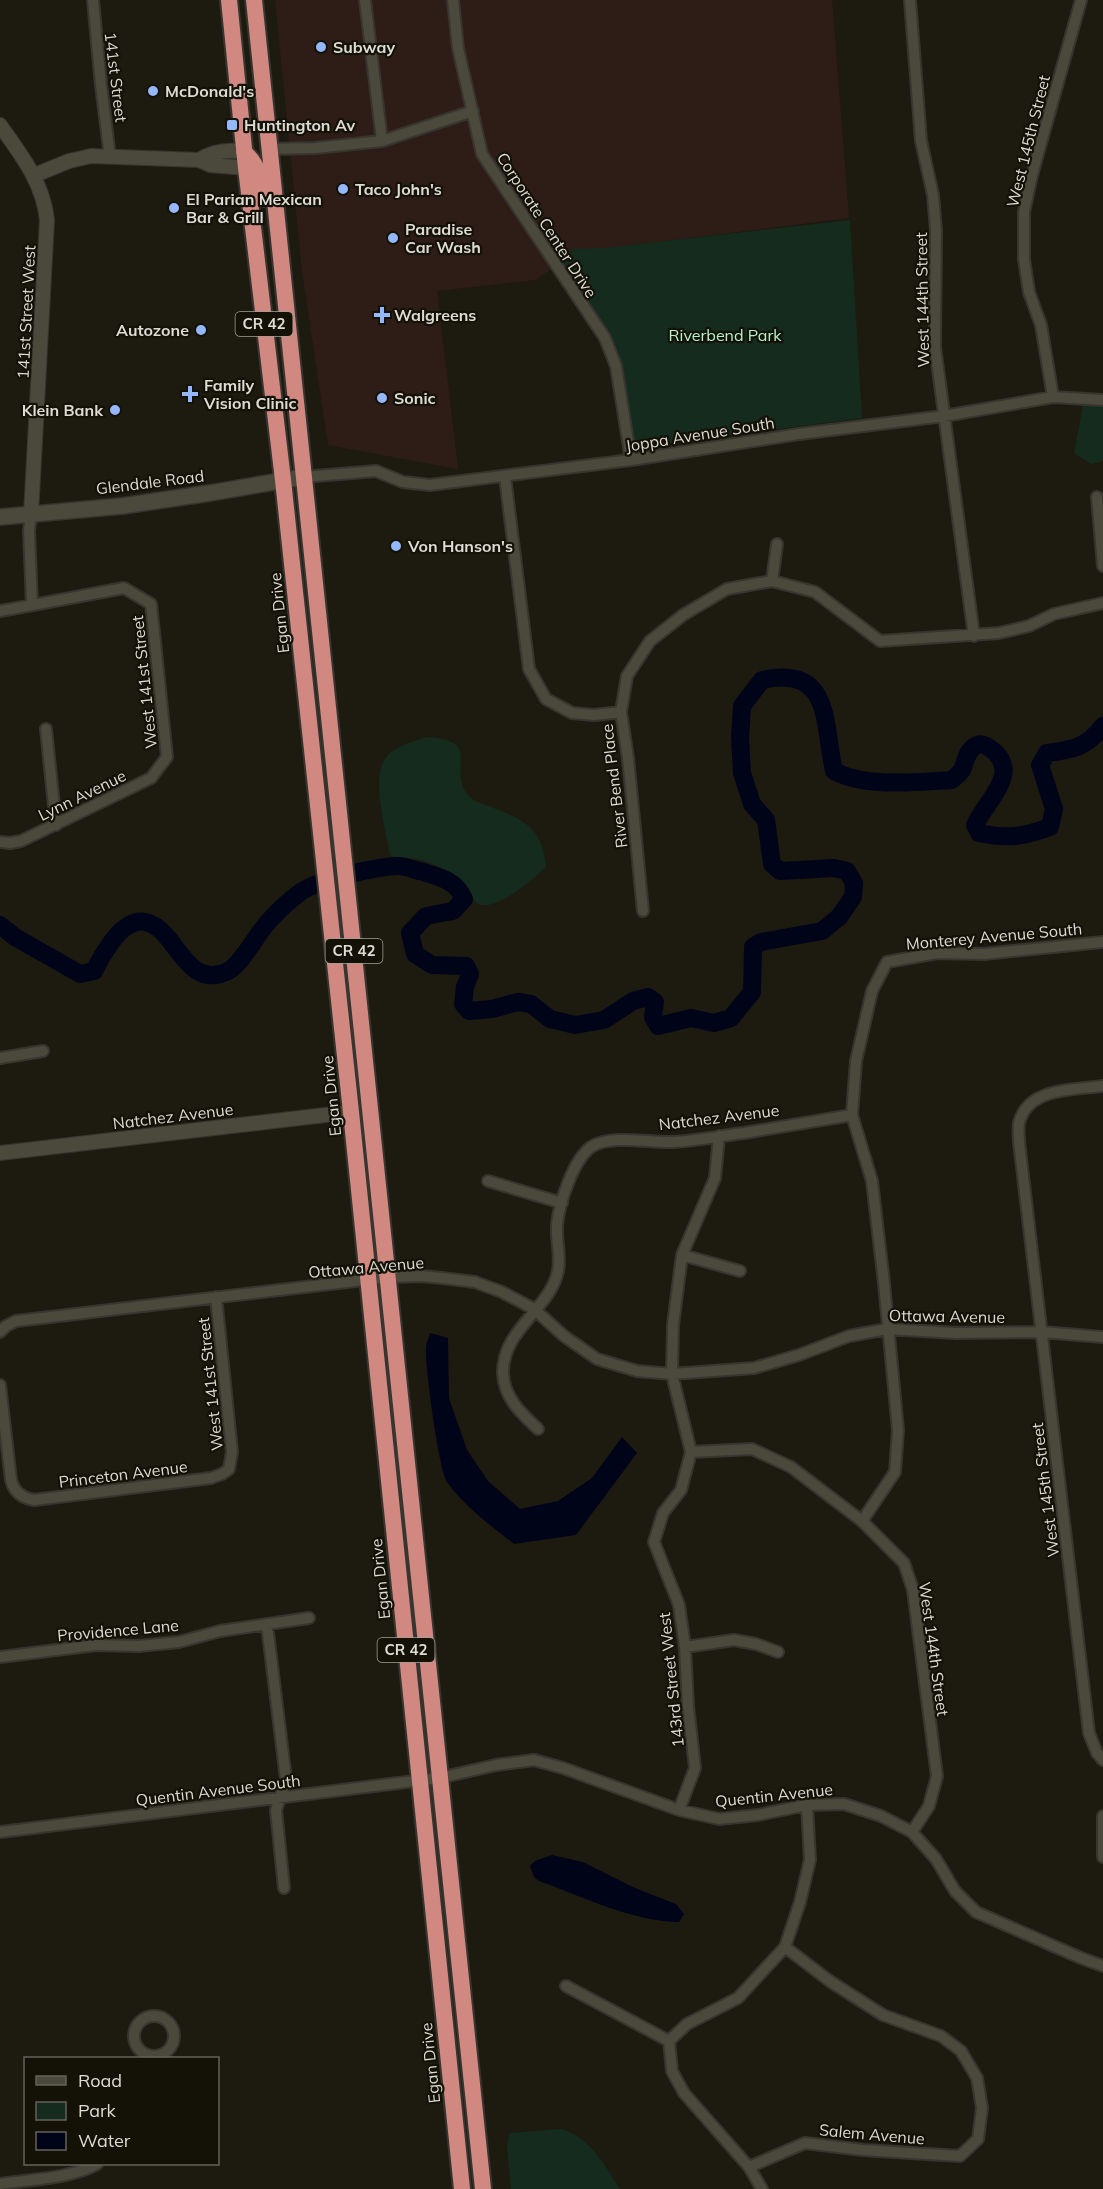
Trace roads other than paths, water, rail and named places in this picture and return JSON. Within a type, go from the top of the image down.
[{"type":"highway","points":[[230,0],[252,127],[256,141],[260,146],[269,149]]},
{"type":"highway","name":"Egan Drive","points":[[230,0],[245,160],[283,480],[351,1112],[462,2189]]},
{"type":"highway","name":"CR 42","points":[[254,0],[483,2189]]},
{"type":"highway","points":[[245,160],[254,160],[260,176],[288,326]]},
{"type":"main road","name":"Glendale Road","points":[[0,517],[142,503],[303,477]]},
{"type":"street","points":[[365,0],[381,141]]},
{"type":"street","name":"Corporate Center Drive","points":[[453,0],[458,48],[482,154],[605,338],[616,366],[631,460]]},
{"type":"street","name":"West 144th Street","points":[[910,0],[921,141],[933,195],[936,222],[935,347],[974,636]]},
{"type":"street","name":"West 145th Street","points":[[1053,397],[1041,326],[1029,292],[1024,259],[1024,212],[1032,175],[1081,0]]},
{"type":"street","name":"141st Street","points":[[93,1],[110,157]]},
{"type":"street","points":[[269,149],[315,148],[381,141],[473,111]]},
{"type":"street","name":"141st Street West","points":[[0,125],[35,175],[45,206],[47,234],[31,514]]},
{"type":"street","points":[[35,175],[81,157],[199,160],[209,154],[234,150],[245,160]]},
{"type":"street","name":"Joppa Avenue South","points":[[303,477],[376,471],[403,482],[430,485],[506,477],[799,434],[944,416],[1053,397],[1103,400]]},
{"type":"street","name":"River Bend Place","points":[[506,477],[529,669],[546,699],[572,713],[594,715],[621,712],[643,911]]},
{"type":"street","points":[[1097,497],[1103,566]]},
{"type":"street","points":[[0,611],[32,605],[29,531],[31,514]]},
{"type":"street","points":[[772,581],[777,544]]},
{"type":"street","points":[[621,712],[627,676],[650,641],[683,615],[727,589],[772,581],[815,592],[880,641],[999,633],[1029,626],[1054,614],[1103,603]]},
{"type":"street","name":"West 141st Street","points":[[32,605],[124,588],[151,604],[167,757]]},
{"type":"street","points":[[46,729],[56,825]]},
{"type":"street","name":"Lynn Avenue","points":[[0,842],[21,841],[151,778],[167,757]]},
{"type":"street","name":"Monterey Avenue South","points":[[852,1115],[856,1061],[872,991],[887,962],[937,953],[984,954],[1103,942]]},
{"type":"street","points":[[0,1058],[43,1051]]},
{"type":"street","name":"West 145th Street","points":[[1103,1086],[1046,1094],[1028,1107],[1019,1123],[1027,1214],[1089,1733],[1097,1753],[1103,1760]]},
{"type":"street","name":"Natchez Avenue","points":[[0,1153],[351,1112]]},
{"type":"street","points":[[691,1452],[752,1449],[791,1467],[862,1521],[895,1472],[898,1430],[872,1181],[852,1115]]},
{"type":"street","name":"Natchez Avenue","points":[[562,1203],[575,1167],[591,1147],[616,1140],[671,1142],[720,1136],[852,1115]]},
{"type":"street","name":"143rd Street West","points":[[679,1810],[695,1768],[688,1706],[685,1647],[679,1605],[654,1542],[663,1513],[681,1490],[691,1452],[672,1374],[672,1325],[682,1255],[715,1178],[720,1136]]},
{"type":"street","points":[[488,1181],[562,1203],[557,1225],[558,1270],[547,1297],[534,1309],[508,1348],[504,1362],[503,1375],[510,1399],[538,1429]]},
{"type":"street","points":[[682,1255],[740,1271]]},
{"type":"street","name":"Ottawa Avenue","points":[[0,1332],[6,1326],[16,1322],[389,1277],[422,1276],[476,1282],[502,1292],[534,1309],[564,1336],[597,1359],[637,1371],[672,1374],[754,1368],[799,1355],[849,1336],[887,1329],[956,1333],[1042,1332],[1103,1336]]},
{"type":"street","name":"West 141st Street","points":[[216,1297],[232,1452],[229,1469]]},
{"type":"street","name":"Princeton Avenue","points":[[0,1385],[11,1479],[13,1487],[25,1498],[34,1500],[211,1478],[229,1469]]},
{"type":"street","name":"West 144th Street","points":[[862,1521],[904,1563],[913,1590],[937,1776],[928,1806],[912,1832]]},
{"type":"street","name":"Providence Lane","points":[[0,1657],[96,1646],[139,1647],[190,1639],[220,1630],[309,1618]]},
{"type":"street","points":[[267,1625],[286,1779],[276,1810],[284,1888]]},
{"type":"street","points":[[685,1647],[734,1640],[756,1644],[778,1652]]},
{"type":"street","name":"Quentin Avenue","points":[[439,1778],[496,1765],[534,1760],[679,1810],[719,1819],[758,1815],[807,1805],[844,1804],[881,1816],[912,1832],[936,1859],[955,1891],[976,1912],[1103,1966]]},
{"type":"street","name":"Quentin Avenue South","points":[[0,1832],[439,1778]]},
{"type":"street","points":[[669,2041],[687,2024],[738,1998],[785,1947],[800,1902],[810,1860],[807,1805]]},
{"type":"street","points":[[1103,1816],[1103,1857]]},
{"type":"street","name":"Salem Avenue","points":[[749,2167],[805,2143],[863,2150],[960,2156],[978,2139],[982,2108],[977,2078],[961,2051],[940,2036],[883,2015],[831,1982],[785,1947]]},
{"type":"street","points":[[566,1986],[669,2041]]},
{"type":"street","points":[[669,2041],[672,2071],[684,2093],[749,2167],[762,2189]]},
{"type":"street","points":[[0,2184],[68,2174],[93,2165]]},
{"type":"water","points":[[430,1333],[448,1338],[449,1398],[467,1450],[488,1481],[520,1509],[558,1501],[592,1478],[622,1437],[637,1453],[576,1535],[514,1544],[487,1523],[447,1482],[436,1438],[430,1393],[426,1346]]},
{"type":"water","points":[[552,1855],[583,1862],[635,1888],[676,1904],[684,1914],[679,1922],[644,1918],[539,1881],[534,1877],[530,1866],[535,1861]]},
{"type":"waterway","points":[[0,925],[15,937],[80,974],[94,971],[107,948],[124,928],[134,923],[145,922],[156,926],[193,968],[208,975],[217,975],[233,968],[268,922],[302,891],[321,882],[349,874],[401,866],[434,875],[452,883],[464,899],[453,911],[426,916],[410,933],[415,954],[432,965],[466,966],[470,974],[465,987],[463,1004],[469,1011],[492,1009],[518,1002],[531,1004],[550,1019],[575,1025],[604,1020],[633,1001],[648,997],[655,1002],[653,1017],[658,1026],[691,1018],[714,1023],[731,1018],[752,992],[753,947],[761,942],[822,931],[839,917],[853,897],[854,883],[847,871],[834,868],[780,871],[772,864],[766,820],[752,804],[742,773],[740,737],[742,706],[762,680],[785,677],[802,681],[813,690],[825,718],[834,771],[847,776],[861,780],[892,783],[952,780],[962,770],[972,748],[979,744],[989,748],[1000,758],[1003,767],[1003,777],[999,787],[975,825],[979,833],[989,835],[1015,836],[1050,827],[1054,809],[1040,765],[1047,753],[1078,747],[1091,739],[1103,726]]},
{"type":"place","name":"Subway","points":[[321,47]]},
{"type":"place","name":"McDonald's","points":[[153,91]]},
{"type":"place","name":"Huntington Av","points":[[232,125]]},
{"type":"place","name":"Taco John's","points":[[343,189]]},
{"type":"place","name":"El Parian Mexican Bar & Grill","points":[[174,208]]},
{"type":"place","name":"Paradise Car Wash","points":[[393,238]]},
{"type":"place","name":"Walgreens","points":[[382,315]]},
{"type":"place","name":"Autozone","points":[[201,330]]},
{"type":"place","name":"Family Vision Clinic","points":[[190,394]]},
{"type":"place","name":"Sonic","points":[[382,398]]},
{"type":"place","name":"Klein Bank","points":[[115,410]]},
{"type":"place","name":"Von Hanson's","points":[[396,546]]},
{"type":"park label","name":"Riverbend Park","points":[[725,335]]}]
